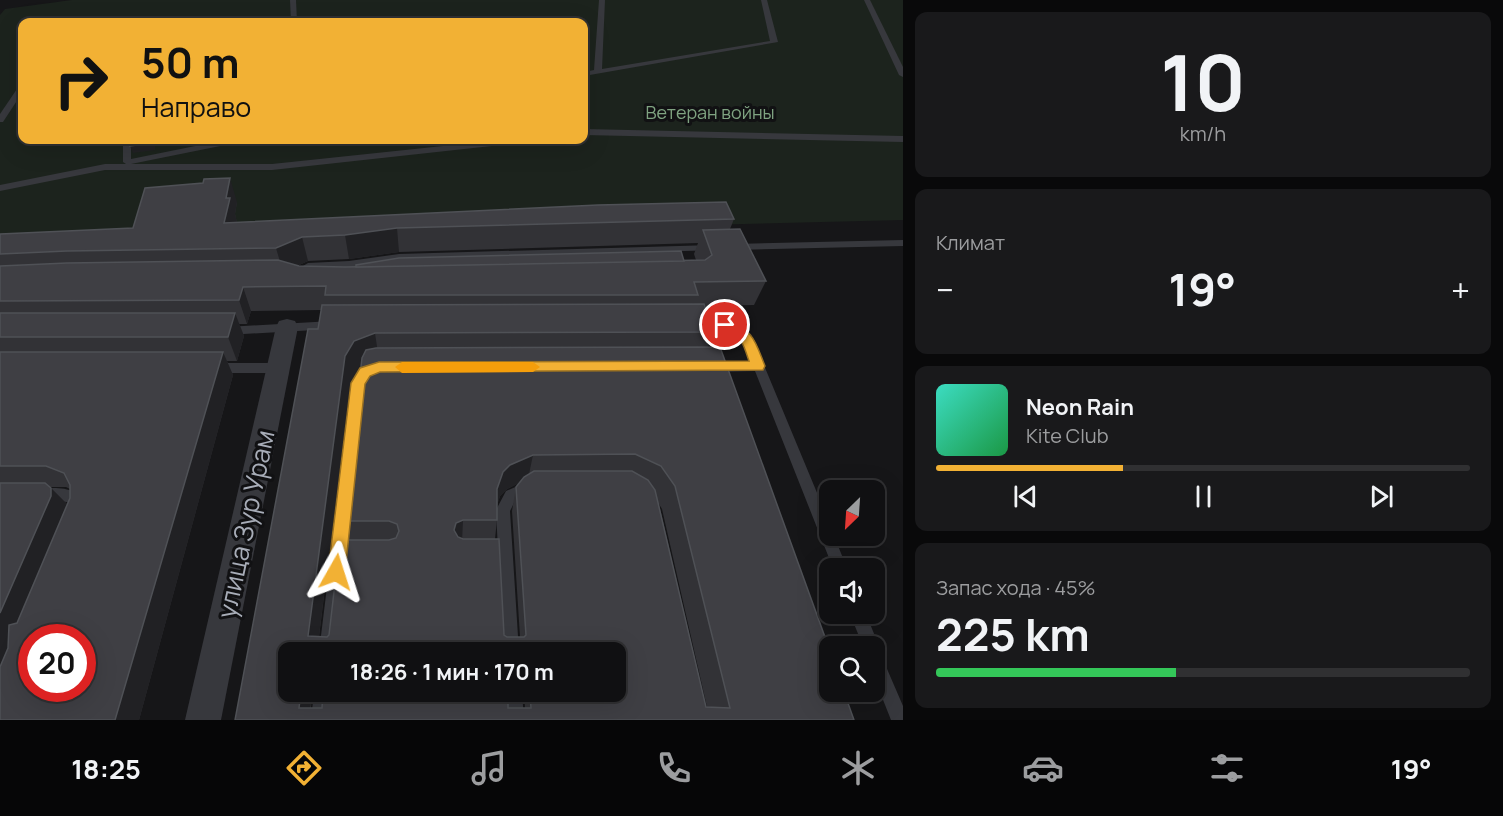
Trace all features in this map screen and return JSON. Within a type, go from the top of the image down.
[{"type":"street","name":"улица Зур Урам","points":[[203,720],[287,327]]},
{"type":"lane","points":[[293,0],[294,18]]},
{"type":"lane","points":[[598,70],[602,0]]},
{"type":"lane","points":[[588,73],[774,42],[764,0]]},
{"type":"lane","points":[[867,0],[903,75]]},
{"type":"lane","points":[[0,120],[18,94]]},
{"type":"lane","points":[[588,132],[903,139]]},
{"type":"lane","points":[[127,144],[127,162]]},
{"type":"lane","points":[[0,188],[215,144]]},
{"type":"lane","points":[[105,167],[272,168],[484,144]]},
{"type":"lane","points":[[292,274],[308,267],[349,270],[399,257],[686,253],[903,243]]},
{"type":"lane","points":[[213,331],[349,325]]},
{"type":"lane","points":[[682,325],[725,325],[738,330],[747,337],[836,558]]},
{"type":"lane","points":[[700,367],[758,366]]},
{"type":"lane","points":[[329,642],[344,552],[358,383],[365,372],[386,367]]},
{"type":"lane","points":[[202,368],[278,368]]},
{"type":"lane","points":[[510,642],[500,551],[503,510],[507,499],[522,488],[540,487]]},
{"type":"lane","points":[[25,495],[71,496],[81,506],[80,517]]},
{"type":"lane","points":[[885,682],[900,720]]},
{"type":"lane","points":[[320,720],[322,702]]},
{"type":"lane","points":[[514,702],[515,720]]},
{"type":"green space","name":"Ветеран войны","points":[[72,0],[903,0],[903,220],[454,231],[0,255],[0,15],[5,9]]},
{"type":"building","points":[[230,178],[226,198],[230,198],[224,223],[598,205],[726,202],[734,219],[397,228],[345,235],[302,237],[276,248],[0,254],[0,234],[133,228],[145,188],[203,183],[204,179]]},
{"type":"building","points":[[740,229],[766,281],[694,282],[698,295],[325,295],[326,286],[243,287],[239,300],[0,301],[0,266],[278,260],[299,266],[345,267],[705,260],[712,255],[703,230]]},
{"type":"building","points":[[681,251],[684,261],[356,267],[356,265],[399,258]]},
{"type":"building","points":[[704,304],[714,332],[375,333],[354,341],[345,356],[308,636],[327,637],[329,635],[340,540],[389,540],[396,538],[399,531],[397,524],[389,521],[343,521],[362,358],[366,350],[376,348],[720,347],[825,636],[819,636],[819,702],[848,702],[854,720],[235,720],[308,329],[318,329],[322,305]],"holes":[[[635,454],[661,466],[675,486],[730,708],[706,707],[655,490],[648,480],[632,471],[534,471],[524,477],[516,487],[526,635],[524,637],[504,635],[499,539],[463,539],[458,537],[454,530],[456,523],[463,520],[497,520],[497,489],[503,472],[510,465],[533,455]]]},
{"type":"building","points":[[0,313],[235,313],[228,337],[0,337]]},
{"type":"building","points":[[0,352],[223,352],[115,720],[0,720],[0,667],[8,648],[9,625],[17,623],[70,498],[70,485],[64,473],[46,466],[0,466]]},
{"type":"building","points":[[0,483],[45,483],[51,488],[51,496],[0,613]]},
{"type":"slow traffic","points":[[402,367],[533,367]]},
{"type":"route","points":[[336,572],[358,383],[365,372],[379,367],[758,366],[747,337],[738,330],[725,325]]}]
